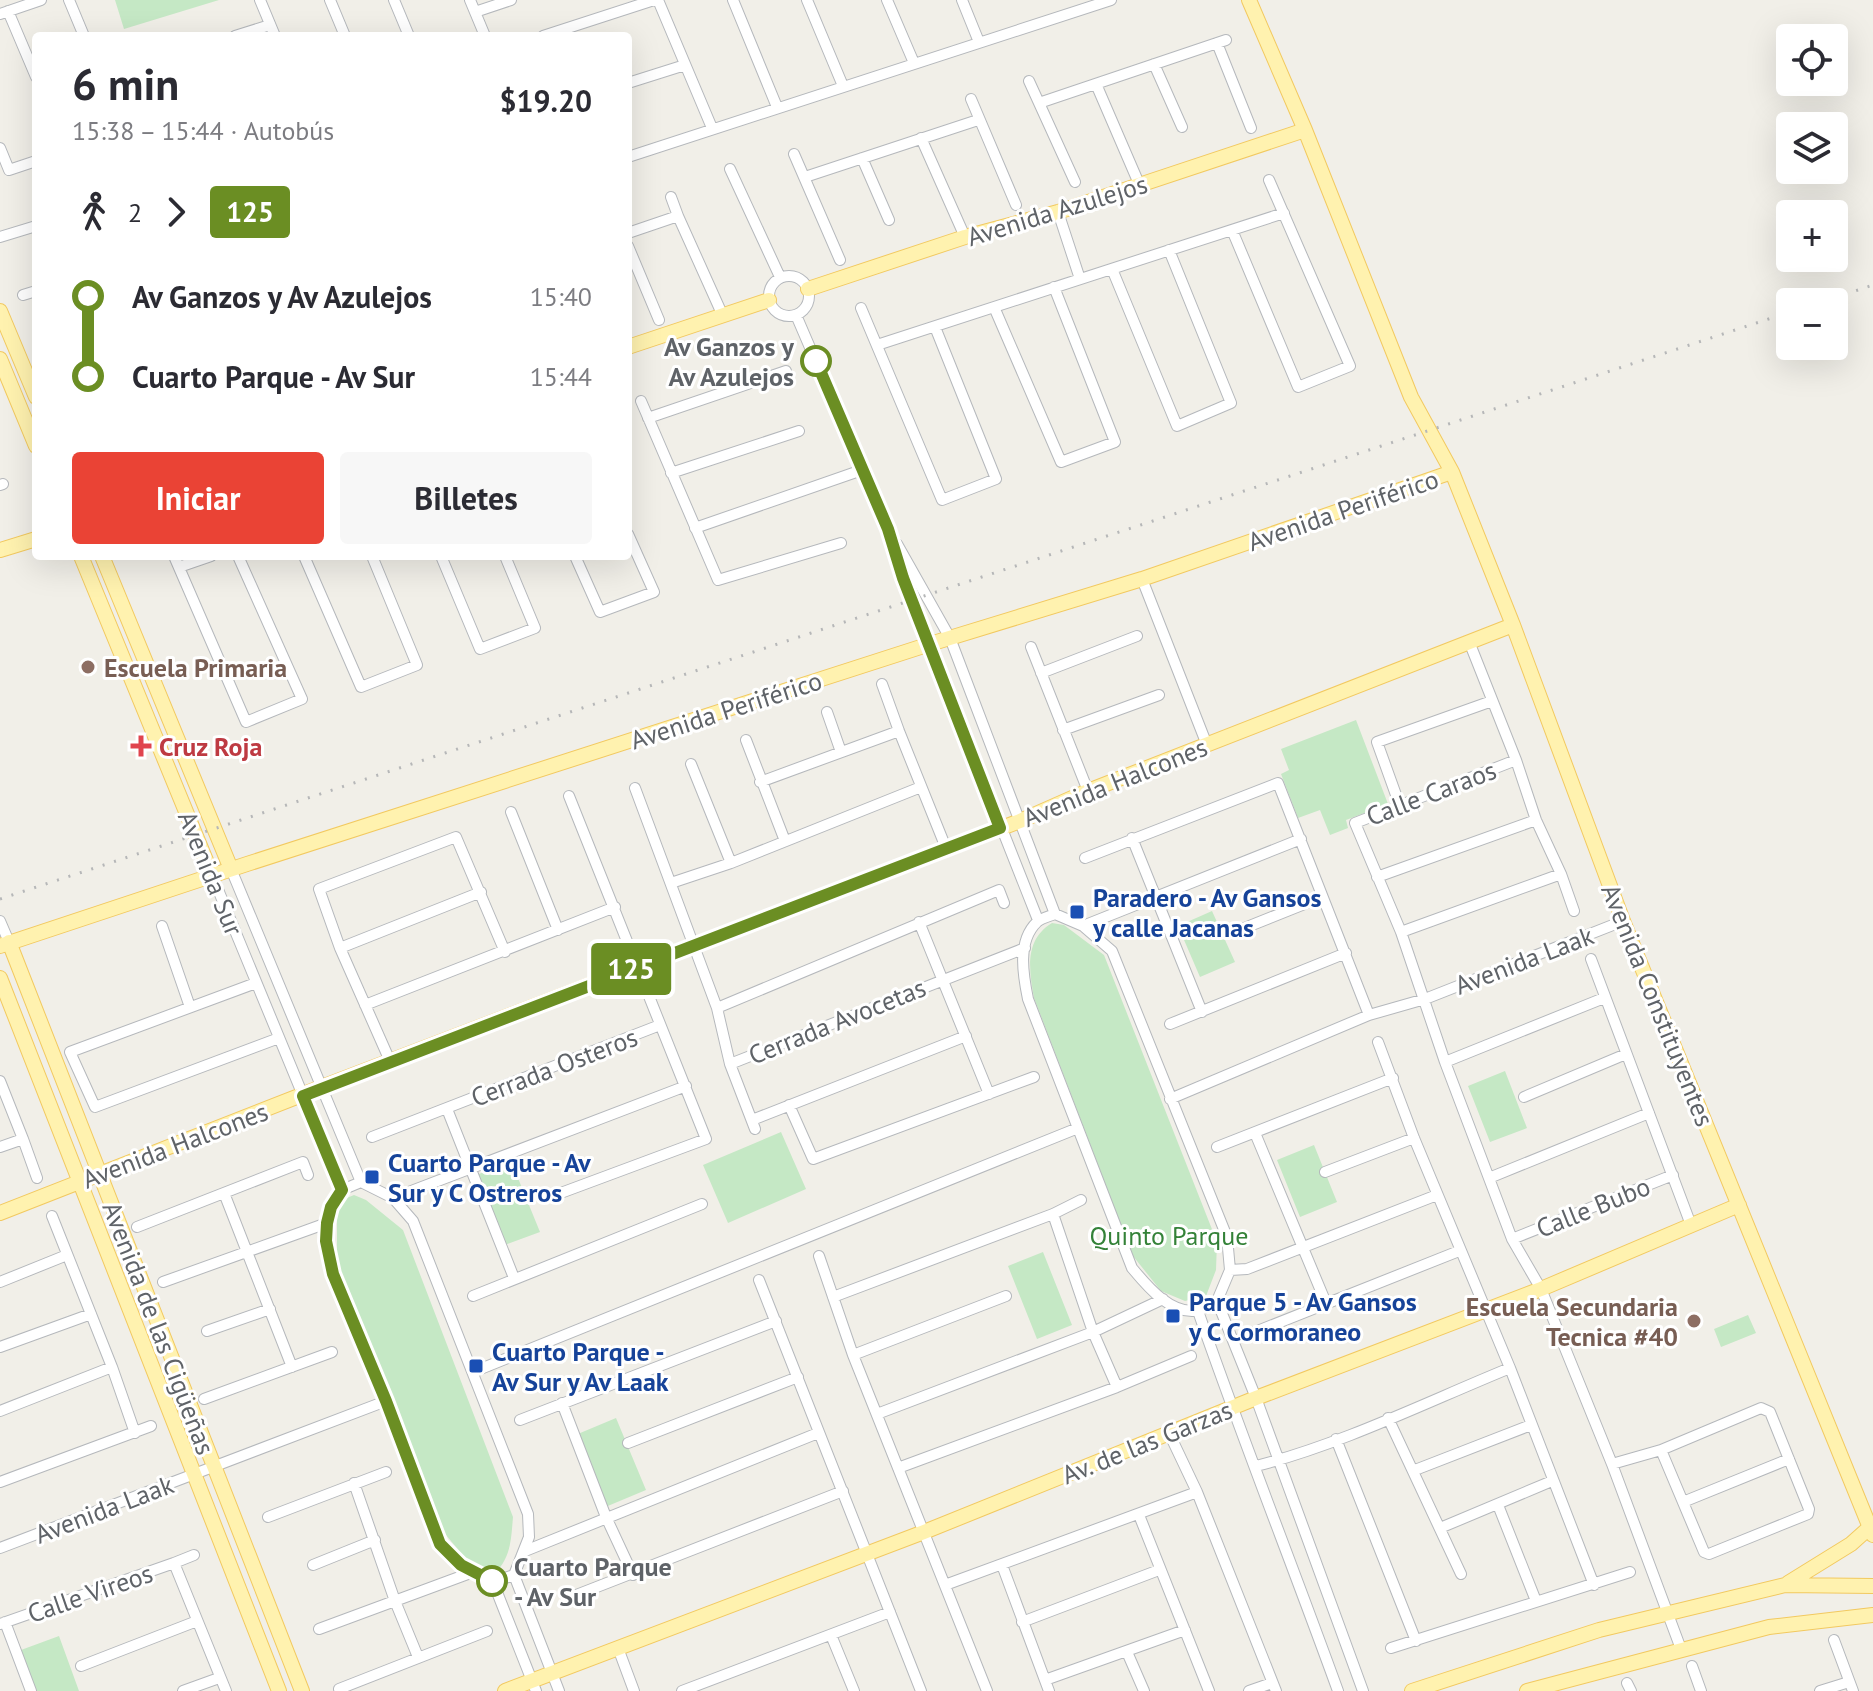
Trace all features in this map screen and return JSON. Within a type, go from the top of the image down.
[{"type":"main road","name":"Avenida Constituyentes","points":[[1249,0],[1305,130],[1411,397],[1452,472],[1513,625],[1623,921],[1871,1531]]},
{"type":"main road","name":"Avenida Azulejos","points":[[808,289],[965,237],[1060,219],[1140,186],[1305,130]]},
{"type":"main road","points":[[632,346],[769,300]]},
{"type":"main road","points":[[0,311],[32,387]]},
{"type":"main road","points":[[0,359],[32,436]]},
{"type":"main road","name":"Avenida Periférico","points":[[5,944],[930,644],[1142,579],[1452,472]]},
{"type":"main road","points":[[0,550],[32,540]]},
{"type":"main road","name":"Avenida Sur","points":[[83,560],[212,875]]},
{"type":"main road","name":"Avenida Sur","points":[[104,560],[231,869]]},
{"type":"main road","name":"Avenida Halcones","points":[[0,1213],[303,1096],[388,1056],[639,968],[1020,821],[1207,745],[1472,649],[1513,625]]},
{"type":"main road","points":[[165,761],[184,754]]},
{"type":"main road","name":"Avenida de las Cigüeñas","points":[[5,944],[99,1173],[302,1691]]},
{"type":"main road","name":"Avenida de las Cigüeñas","points":[[0,978],[279,1691]]},
{"type":"main road","name":"Av. de las Garzas","points":[[534,1686],[552,1673],[620,1655],[863,1548],[926,1537],[1172,1439],[1256,1398],[1544,1296],[1739,1205]]},
{"type":"main road","points":[[1785,1585],[1871,1531]]},
{"type":"main road","points":[[1412,1691],[1599,1630],[1785,1585],[1873,1586]]},
{"type":"main road","points":[[1527,1691],[1769,1627],[1873,1615]]},
{"type":"main road","points":[[505,1691],[534,1686]]},
{"type":"street","points":[[32,69],[4,12],[41,0]]},
{"type":"street","points":[[69,0],[82,32]]},
{"type":"street","points":[[260,0],[273,32]]},
{"type":"street","points":[[330,0],[343,32]]},
{"type":"street","points":[[394,0],[407,32]]},
{"type":"street","points":[[470,0],[483,32]]},
{"type":"street","points":[[475,12],[511,0]]},
{"type":"street","points":[[556,32],[656,0],[712,128]]},
{"type":"street","points":[[733,0],[777,107]]},
{"type":"street","points":[[807,0],[843,86]]},
{"type":"street","points":[[887,0],[914,63]]},
{"type":"street","points":[[962,0],[979,42]]},
{"type":"street","points":[[632,156],[1111,0]]},
{"type":"street","points":[[248,32],[270,25]]},
{"type":"street","points":[[1039,103],[1222,41],[1251,128]]},
{"type":"street","points":[[1154,64],[1182,127]]},
{"type":"street","points":[[632,82],[685,65]]},
{"type":"street","points":[[1029,81],[1075,182]]},
{"type":"street","points":[[1096,84],[1140,186]]},
{"type":"street","points":[[971,99],[1016,205]]},
{"type":"street","points":[[805,177],[978,120]]},
{"type":"street","points":[[921,138],[965,237]]},
{"type":"street","points":[[0,148],[4,172],[32,162]]},
{"type":"street","points":[[794,154],[840,260]]},
{"type":"street","points":[[862,158],[889,220]]},
{"type":"street","points":[[730,169],[780,277]]},
{"type":"street","points":[[1232,230],[1298,387],[1350,366],[1269,180]]},
{"type":"street","points":[[671,197],[723,316]]},
{"type":"street","points":[[877,345],[1284,213]]},
{"type":"street","points":[[632,232],[678,216]]},
{"type":"street","points":[[1060,219],[1080,279]]},
{"type":"street","points":[[0,237],[32,227]]},
{"type":"street","points":[[1112,269],[1177,426],[1231,403],[1169,250]]},
{"type":"street","points":[[632,256],[659,320]]},
{"type":"street","points":[[787,275],[800,278],[808,289],[806,307],[796,315],[779,314],[769,300],[769,289],[780,277],[787,275]]},
{"type":"street","points":[[994,307],[1061,462],[1115,442],[1054,287]]},
{"type":"street","points":[[23,295],[32,292]]},
{"type":"street","points":[[861,308],[942,500],[996,479],[935,327]]},
{"type":"street","points":[[796,315],[888,529],[903,578],[1038,920]]},
{"type":"street","points":[[648,418],[786,371]]},
{"type":"street","points":[[641,401],[718,580],[841,543]]},
{"type":"street","points":[[671,473],[799,431]]},
{"type":"street","points":[[695,528],[862,470]]},
{"type":"street","points":[[888,529],[950,638],[1055,914]]},
{"type":"street","points":[[577,560],[600,612],[654,592],[632,543]]},
{"type":"street","points":[[176,560],[246,722],[302,699],[240,560]]},
{"type":"street","points":[[179,567],[199,560]]},
{"type":"street","points":[[306,560],[361,687],[417,665],[374,560]]},
{"type":"street","points":[[443,560],[480,649],[535,628],[507,560]]},
{"type":"street","points":[[903,578],[915,573]]},
{"type":"street","points":[[1142,579],[1207,745]]},
{"type":"street","points":[[917,609],[931,605]]},
{"type":"street","points":[[1041,673],[1137,636]]},
{"type":"street","points":[[1031,647],[1088,791]]},
{"type":"street","name":"Calle Caraos","points":[[1472,649],[1574,911]]},
{"type":"street","points":[[882,684],[946,848]]},
{"type":"street","points":[[1063,730],[1159,695]]},
{"type":"street","points":[[1400,806],[1377,742],[1492,701]]},
{"type":"street","points":[[827,712],[841,752]]},
{"type":"street","points":[[760,782],[899,731]]},
{"type":"street","points":[[746,740],[785,841]]},
{"type":"street","name":"Calle Caraos","points":[[1425,999],[1401,932],[1355,823],[1516,760]]},
{"type":"street","points":[[691,764],[731,863]]},
{"type":"street","points":[[1085,858],[1278,783],[1369,1015]]},
{"type":"street","points":[[671,883],[731,863],[921,787]]},
{"type":"street","name":"Cerrada Avocetas","points":[[635,788],[717,1008],[730,1064],[754,1124],[789,1105],[966,1036]]},
{"type":"street","name":"Cerrada Osteros","points":[[550,1197],[706,1139],[569,796]]},
{"type":"street","points":[[511,812],[558,930]]},
{"type":"street","points":[[1377,877],[1536,820]]},
{"type":"street","points":[[388,1056],[340,948],[319,889],[456,837],[505,952]]},
{"type":"street","points":[[1132,838],[1202,1012]]},
{"type":"street","points":[[1083,926],[1301,839]]},
{"type":"street","name":"Avenida Sur","points":[[231,869],[361,1182]]},
{"type":"street","points":[[1401,932],[1561,874]]},
{"type":"street","name":"Avenida Sur","points":[[212,875],[342,1190]]},
{"type":"street","points":[[717,1008],[999,890],[1004,903]]},
{"type":"street","points":[[340,948],[481,892]]},
{"type":"street","points":[[1232,933],[1322,897]]},
{"type":"street","points":[[365,1005],[615,907]]},
{"type":"street","points":[[1055,914],[1083,926],[1112,951],[1227,1237],[1230,1270],[1217,1301],[1198,1311],[1180,1308],[1163,1299],[1132,1268],[1028,999],[1023,970],[1025,948],[1038,920],[1055,914]]},
{"type":"street","name":"Avenida de las Cigüeñas","points":[[0,921],[5,944]]},
{"type":"street","name":"Avenida Laak","points":[[1170,1099],[1369,1015],[1425,999],[1623,921]]},
{"type":"street","name":"Cerrada Avocetas","points":[[919,922],[989,1094]]},
{"type":"street","points":[[162,926],[190,1007]]},
{"type":"street","name":"Cerrada Avocetas","points":[[730,1064],[1025,948]]},
{"type":"street","points":[[1170,1024],[1346,953]]},
{"type":"street","name":"Calle Bubo","points":[[1591,959],[1691,1225]]},
{"type":"street","points":[[256,983],[70,1052],[95,1107],[279,1038]]},
{"type":"street","points":[[1445,1062],[1604,998]]},
{"type":"street","name":"Calle Bubo","points":[[1425,999],[1445,1062],[1512,1239],[1544,1296],[1612,1464],[1681,1649]]},
{"type":"street","name":"Cerrada Osteros","points":[[372,1137],[660,1025]]},
{"type":"street","points":[[1378,1042],[1594,1585]]},
{"type":"street","points":[[1524,1097],[1626,1054]]},
{"type":"street","points":[[789,1105],[813,1159],[1034,1077]]},
{"type":"street","points":[[1217,1147],[1393,1078]]},
{"type":"street","points":[[0,1081],[37,1178]]},
{"type":"street","points":[[393,1198],[686,1086]]},
{"type":"street","name":"Cerrada Osteros","points":[[447,1109],[514,1278]]},
{"type":"street","points":[[1489,1178],[1649,1113]]},
{"type":"street","points":[[473,1372],[1078,1128]]},
{"type":"street","points":[[1255,1133],[1326,1303]]},
{"type":"street","points":[[1325,1172],[1414,1138]]},
{"type":"street","points":[[0,1147],[23,1139]]},
{"type":"street","points":[[137,1227],[303,1162],[308,1175]]},
{"type":"street","name":"Calle Bubo","points":[[1512,1239],[1673,1175]]},
{"type":"street","points":[[467,1574],[440,1544],[386,1401],[333,1274],[326,1241],[331,1207],[342,1190],[361,1182],[393,1198],[413,1221],[473,1372],[528,1514],[529,1537],[514,1575],[559,1691]]},
{"type":"street","points":[[224,1193],[292,1367]]},
{"type":"street","points":[[1230,1270],[1247,1269],[1437,1195]]},
{"type":"street","points":[[833,1297],[1053,1214],[1081,1200]]},
{"type":"street","points":[[473,1296],[702,1204]]},
{"type":"street","points":[[1053,1214],[1093,1332],[1117,1387]]},
{"type":"street","points":[[52,1216],[135,1433]]},
{"type":"street","points":[[163,1282],[327,1223]]},
{"type":"street","points":[[1255,1332],[1459,1251]]},
{"type":"street","points":[[0,1282],[67,1255]]},
{"type":"street","points":[[819,1256],[853,1355],[987,1691]]},
{"type":"street","points":[[759,1280],[921,1691]]},
{"type":"street","points":[[853,1355],[1006,1296]]},
{"type":"street","points":[[877,1414],[1093,1332],[1163,1299]]},
{"type":"street","points":[[1217,1301],[1256,1398],[1363,1691]]},
{"type":"street","points":[[207,1331],[270,1309]]},
{"type":"street","points":[[1198,1311],[1338,1691]]},
{"type":"street","points":[[0,1347],[91,1314]]},
{"type":"street","points":[[520,1420],[776,1321]]},
{"type":"street","points":[[204,1399],[332,1352]]},
{"type":"street","points":[[898,1468],[1117,1387],[1191,1356]]},
{"type":"street","points":[[0,1411],[112,1367]]},
{"type":"street","points":[[1256,1466],[1336,1439],[1510,1368]]},
{"type":"street","points":[[628,1443],[798,1377]]},
{"type":"street","name":"Avenida Laak","points":[[0,1548],[386,1401]]},
{"type":"street","points":[[562,1403],[606,1517],[633,1575]]},
{"type":"street","points":[[1612,1464],[1661,1450],[1761,1408],[1770,1412],[1809,1509],[1804,1518],[1709,1554],[1704,1552],[1661,1450]]},
{"type":"street","points":[[1388,1418],[1415,1470],[1461,1574]]},
{"type":"street","points":[[1415,1470],[1531,1425]]},
{"type":"street","points":[[0,1482],[151,1426]]},
{"type":"street","points":[[525,1551],[818,1433]]},
{"type":"street","points":[[1172,1439],[1197,1492],[1274,1687],[1249,1691]]},
{"type":"street","points":[[1336,1439],[1416,1641]]},
{"type":"street","points":[[1683,1502],[1789,1459]]},
{"type":"street","points":[[268,1517],[386,1472]]},
{"type":"street","points":[[1440,1528],[1552,1481]]},
{"type":"street","points":[[354,1483],[418,1657]]},
{"type":"street","points":[[566,1599],[843,1491]]},
{"type":"street","points":[[945,1585],[1197,1492]]},
{"type":"street","points":[[1498,1505],[1536,1601]]},
{"type":"street","points":[[1139,1515],[1209,1691]]},
{"type":"street","points":[[313,1565],[375,1540]]},
{"type":"street","points":[[174,1563],[194,1555]]},
{"type":"street","name":"Calle Vireos","points":[[31,1691],[3,1623],[174,1563],[226,1691]]},
{"type":"street","points":[[1002,1565],[1047,1686],[1185,1630]]},
{"type":"street","points":[[1022,1622],[1159,1570]]},
{"type":"street","points":[[1391,1648],[1630,1572]]},
{"type":"street","points":[[319,1629],[467,1574],[493,1582],[514,1575]]},
{"type":"street","points":[[493,1582],[534,1686]]},
{"type":"street","points":[[682,1691],[697,1689],[890,1612]]},
{"type":"street","points":[[81,1666],[197,1621]]},
{"type":"street","points":[[339,1689],[487,1631]]},
{"type":"street","points":[[831,1635],[853,1691]]},
{"type":"street","points":[[1820,1691],[1851,1686],[1834,1640]]},
{"type":"street","points":[[1127,1652],[1144,1691]]},
{"type":"street","points":[[620,1655],[634,1691]]},
{"type":"street","points":[[1692,1666],[1701,1691]]},
{"type":"street","points":[[183,1691],[219,1678]]},
{"type":"green space","points":[[115,0],[219,0],[124,29]]},
{"type":"green space","points":[[1356,720],[1388,804],[1346,820],[1348,828],[1330,835],[1320,810],[1298,818],[1281,774],[1289,770],[1281,749]]},
{"type":"green space","points":[[1212,911],[1235,962],[1200,977],[1178,926]]},
{"type":"green space","name":"Quinto Parque","points":[[1052,923],[1064,925],[1104,955],[1217,1242],[1216,1270],[1206,1296],[1185,1301],[1161,1291],[1133,1256],[1034,998],[1030,966],[1033,947],[1043,930]]},
{"type":"green space","points":[[1505,1071],[1527,1128],[1490,1142],[1468,1086]]},
{"type":"green space","points":[[781,1132],[806,1189],[728,1223],[703,1165]]},
{"type":"green space","points":[[1314,1145],[1337,1202],[1300,1217],[1277,1160]]},
{"type":"green space","points":[[511,1161],[540,1232],[502,1246],[474,1176]]},
{"type":"green space","points":[[354,1195],[366,1200],[403,1230],[513,1517],[507,1555],[494,1574],[470,1564],[441,1529],[337,1273],[337,1210],[342,1200]]},
{"type":"green space","points":[[1043,1252],[1072,1325],[1037,1339],[1008,1266]]},
{"type":"green space","points":[[1748,1315],[1756,1333],[1721,1347],[1714,1329]]},
{"type":"green space","points":[[616,1418],[646,1490],[603,1508],[573,1436]]},
{"type":"green space","points":[[59,1636],[79,1691],[36,1691],[21,1650]]},
{"type":"railway","points":[[1848,293],[1873,285]]},
{"type":"railway","points":[[0,899],[1776,317]]},
{"type":"bus line","name":"125","points":[[492,1581],[461,1565],[440,1544],[386,1401],[333,1274],[326,1241],[327,1223],[331,1207],[342,1190],[303,1096],[1000,828],[903,578],[888,529],[816,361]]},
{"type":"place","name":"Av Ganzos y Av Azulejos","points":[[816,361]]},
{"type":"place","name":"Escuela Primaria","points":[[88,667]]},
{"type":"place","name":"Cruz Roja","points":[[141,746]]},
{"type":"place","name":"Paradero - Av Gansos y calle Jacanas","points":[[1077,912]]},
{"type":"place","name":"Cuarto Parque - Av Sur y C Ostreros","points":[[372,1177]]},
{"type":"place","name":"Parque 5 - Av Gansos y C Cormoraneo","points":[[1173,1316]]},
{"type":"place","name":"Escuela Secundaria Tecnica #40","points":[[1694,1321]]},
{"type":"place","name":"Cuarto Parque - Av Sur y Av Laak","points":[[476,1366]]},
{"type":"place","name":"Cuarto Parque - Av Sur","points":[[492,1581]]}]
